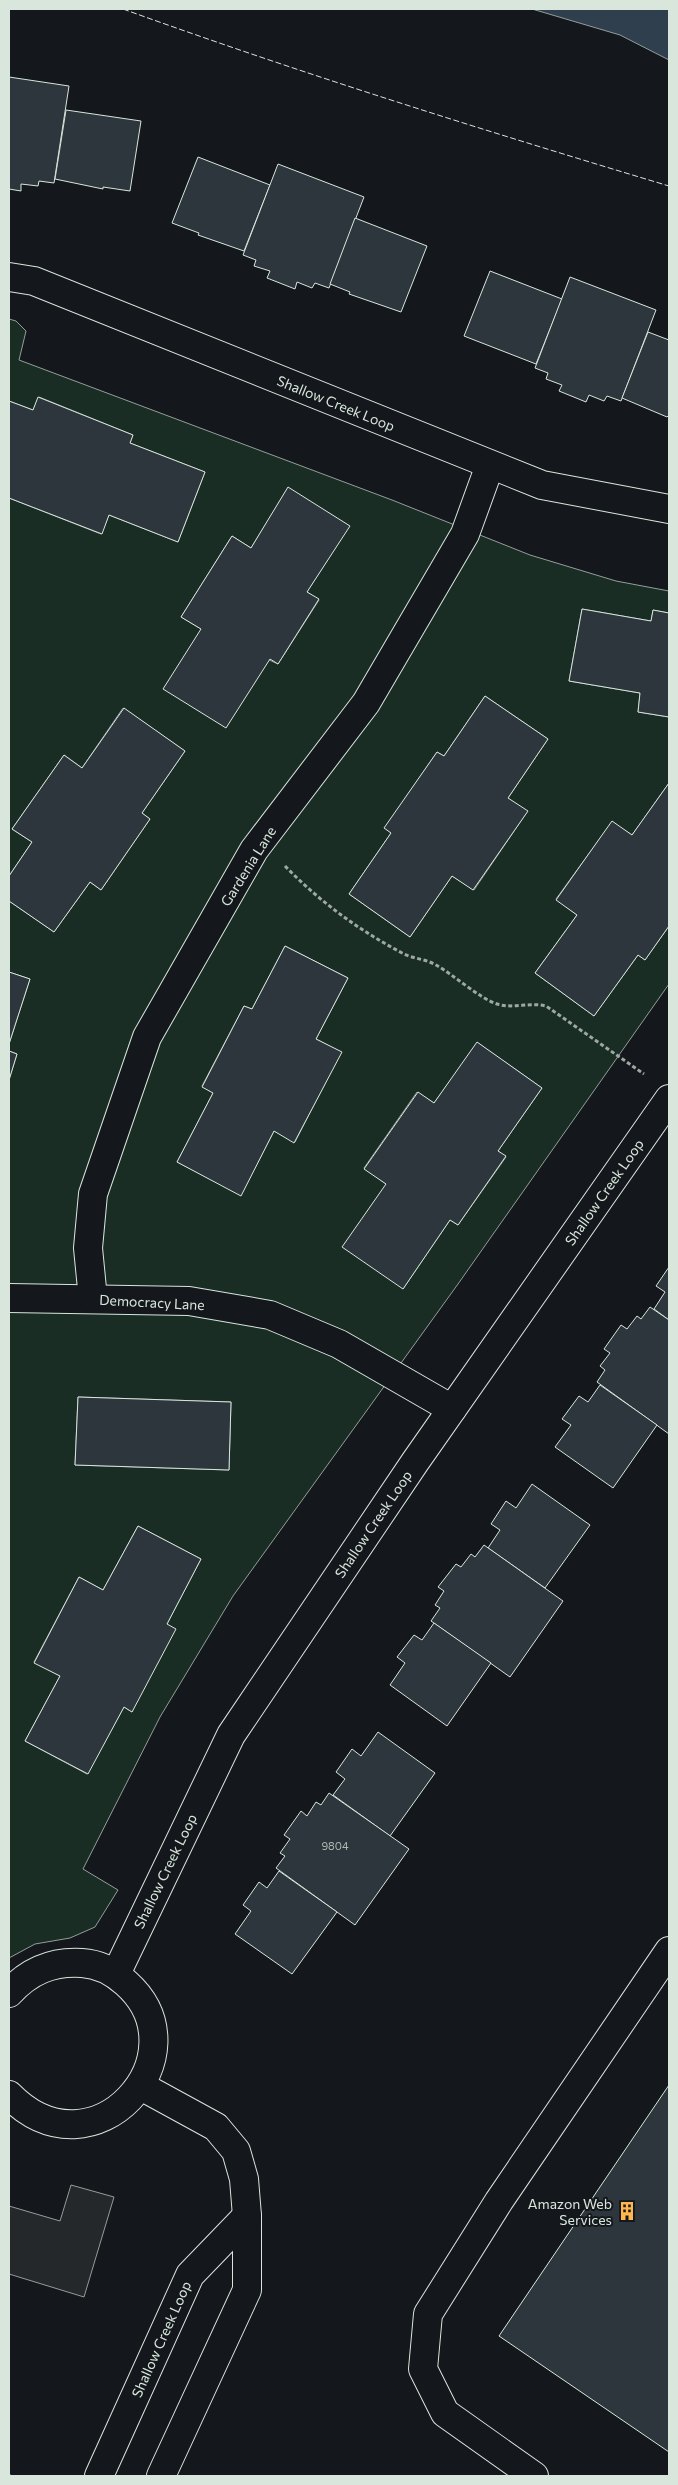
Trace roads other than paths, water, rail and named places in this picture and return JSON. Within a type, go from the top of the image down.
[{"type":"street","name":"Shallow Creek Loop","points":[[9,277],[34,281],[542,485],[669,508]]},
{"type":"street","name":"Gardenia Lane","points":[[93,1299],[88,1248],[93,1194],[147,1037],[261,841],[366,703],[465,534],[490,465]]},
{"type":"street","name":"Shallow Creek Loop","points":[[116,1974],[231,1735],[452,1409],[669,1099]]},
{"type":"street","name":"Democracy Lane","points":[[9,1298],[189,1301],[270,1315],[339,1344],[452,1409]]},
{"type":"street","points":[[534,2476],[445,2413],[424,2369],[428,2314],[499,2201],[669,1951]]},
{"type":"street","points":[[9,1993],[20,1981],[42,1967],[67,1962],[92,1964],[116,1974],[134,1991],[147,2012],[153,2037],[151,2062],[141,2086],[124,2105],[102,2119],[77,2124],[52,2122],[33,2114],[9,2095]]},
{"type":"street","points":[[141,2086],[216,2127],[236,2150],[244,2179],[246,2216],[247,2290],[161,2476]]},
{"type":"street","name":"Shallow Creek Loop","points":[[99,2476],[190,2275],[246,2216]]},
{"type":"water","points":[[532,9],[669,9],[669,60],[620,35]]},
{"type":"place","name":"Amazon Web Services","points":[[627,2211]]}]
